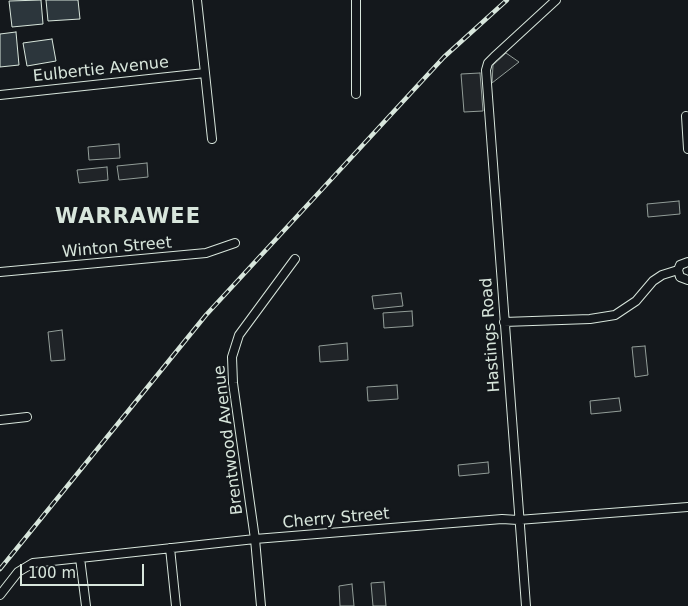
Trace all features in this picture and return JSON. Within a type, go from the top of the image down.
[{"type":"street","points":[[197,0],[212,139]]},
{"type":"street","points":[[356,0],[356,94]]},
{"type":"street","name":"Hastings Road","points":[[526,606],[486,78],[488,63],[556,0]]},
{"type":"street","name":"Eulbertie Avenue","points":[[0,95],[205,73]]},
{"type":"street","points":[[686,116],[688,148]]},
{"type":"street","name":"Winton Street","points":[[0,272],[206,253],[235,243]]},
{"type":"street","name":"Brentwood Avenue","points":[[261,606],[256,539],[233,383],[232,357],[239,335],[295,259]]},
{"type":"street","points":[[688,262],[680,265],[678,270],[680,277],[688,280]]},
{"type":"street","points":[[504,322],[615,315],[636,301],[662,275],[678,270]]},
{"type":"street","points":[[0,420],[27,417]]},
{"type":"street","name":"Cherry Street","points":[[0,596],[18,572],[33,563],[256,539],[502,519],[518,520],[688,507]]},
{"type":"street","points":[[170,548],[176,606]]},
{"type":"street","points":[[80,558],[86,606]]},
{"type":"shaded area","points":[[506,53],[519,62],[492,83],[493,65]]},
{"type":"shaded area","points":[[480,73],[483,111],[464,112],[461,74]]},
{"type":"shaded area","points":[[119,144],[120,158],[89,160],[88,147]]},
{"type":"shaded area","points":[[147,163],[148,177],[119,180],[117,166]]},
{"type":"shaded area","points":[[107,167],[108,180],[79,183],[77,170]]},
{"type":"shaded area","points":[[679,201],[680,214],[648,217],[647,204]]},
{"type":"shaded area","points":[[401,293],[403,306],[374,309],[372,296]]},
{"type":"shaded area","points":[[412,311],[413,326],[384,328],[383,313]]},
{"type":"shaded area","points":[[62,330],[65,360],[51,361],[48,332]]},
{"type":"shaded area","points":[[347,343],[348,360],[320,362],[319,346]]},
{"type":"shaded area","points":[[645,346],[648,375],[635,377],[632,347]]},
{"type":"shaded area","points":[[397,385],[398,399],[368,401],[367,387]]},
{"type":"shaded area","points":[[619,398],[621,411],[591,414],[590,401]]},
{"type":"shaded area","points":[[488,462],[489,473],[459,476],[458,465]]},
{"type":"shaded area","points":[[384,582],[386,606],[373,606],[371,583]]},
{"type":"shaded area","points":[[352,584],[354,606],[340,606],[339,586]]},
{"type":"building","points":[[41,0],[43,24],[12,27],[9,1]]},
{"type":"building","points":[[46,0],[78,0],[80,19],[48,21]]},
{"type":"building","points":[[16,32],[19,65],[0,67],[0,34]]},
{"type":"building","points":[[52,39],[56,61],[27,66],[23,43]]},
{"type":"railway","points":[[0,569],[206,315],[444,57],[507,0]]},
{"type":"district","name":"WARRAWEE","points":[[128,218]]}]
